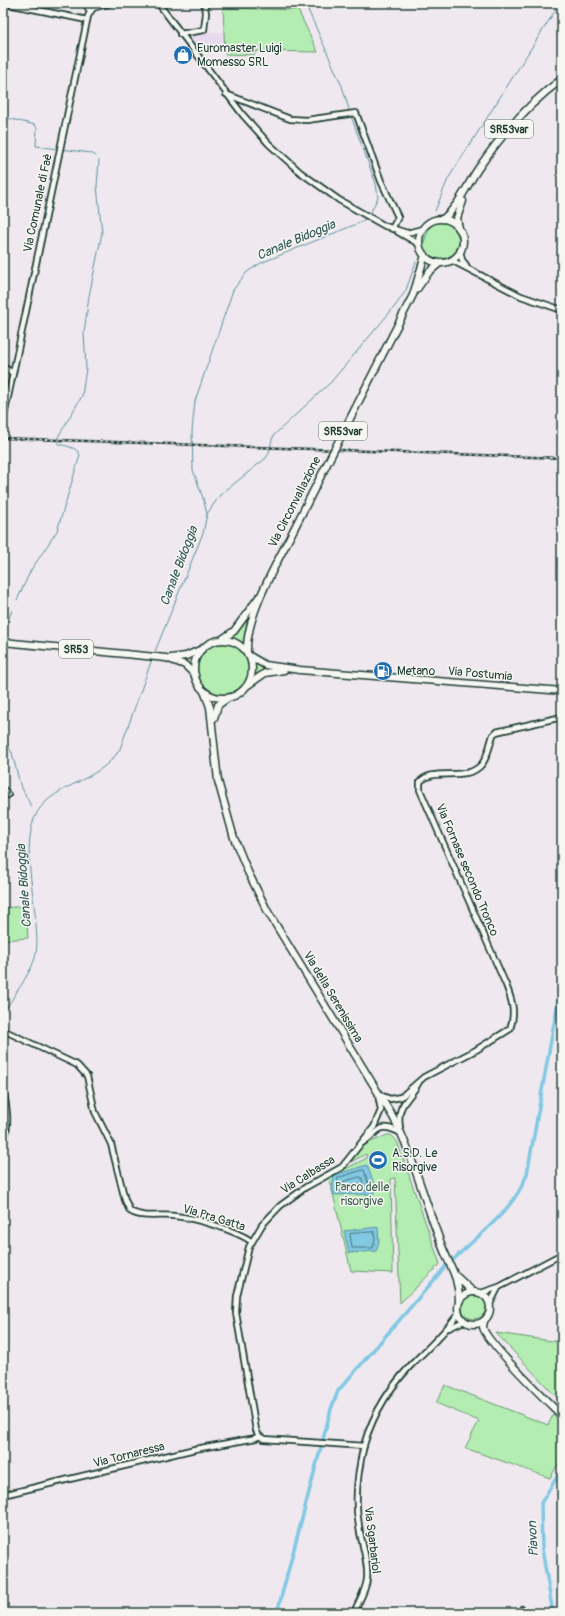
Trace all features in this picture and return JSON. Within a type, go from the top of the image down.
[{"type":"main road","name":"SR53var","points":[[422,229],[430,222],[443,219],[456,206],[488,154],[514,122],[534,102],[562,79]]},
{"type":"main road","name":"SR53var","points":[[460,250],[462,240],[457,218],[467,188]]},
{"type":"main road","points":[[443,219],[453,224],[459,230]]},
{"type":"main road","points":[[422,229],[419,236],[419,244],[425,256],[432,261],[441,262],[451,260],[460,250]]},
{"type":"main road","name":"Via Circonvallazione","points":[[413,295],[425,256]]},
{"type":"main road","name":"Via Circonvallazione","points":[[247,654],[246,642],[249,630],[264,590],[294,529],[413,295],[429,272],[441,262]]},
{"type":"main road","name":"Via Circonvallazione","points":[[221,640],[234,631],[264,590]]},
{"type":"main road","points":[[213,726],[216,708],[221,701],[244,688],[251,673],[251,664],[247,654],[234,642],[221,640]]},
{"type":"main road","name":"SR53","points":[[166,658],[186,656],[202,649],[212,642],[221,640]]},
{"type":"main road","name":"SR53","points":[[3,642],[166,658],[185,665],[194,675],[204,691]]},
{"type":"main road","points":[[194,675],[194,665],[202,649]]},
{"type":"main road","name":"Via Postumia","points":[[247,654],[265,664],[300,670]]},
{"type":"main road","name":"Via Postumia","points":[[244,688],[264,673],[278,670],[300,670],[562,692]]},
{"type":"main road","points":[[204,691],[216,697],[231,696]]},
{"type":"main road","points":[[204,691],[210,704],[213,726]]},
{"type":"main road","name":"Via della Serenissima","points":[[213,726],[218,781],[234,838],[248,872],[268,912],[401,1133],[442,1247],[459,1288],[459,1301]]},
{"type":"main road","name":"Via della Serenissima","points":[[454,1274],[472,1291]]},
{"type":"main road","points":[[486,1333],[464,1321],[458,1314],[459,1301],[466,1293],[472,1291],[481,1293],[485,1296],[490,1304],[489,1313],[484,1321],[483,1328],[486,1333],[538,1393],[562,1416]]},
{"type":"main road","points":[[472,1324],[484,1321]]},
{"type":"street","points":[[85,3],[90,11],[97,7],[111,3]]},
{"type":"street","points":[[158,3],[226,94],[260,134],[300,172],[339,200],[419,244]]},
{"type":"street","points":[[180,34],[204,30],[206,13],[204,3]]},
{"type":"street","points":[[3,5],[13,5],[87,20]]},
{"type":"street","name":"Via Comunale di Faè","points":[[3,421],[90,11]]},
{"type":"street","points":[[226,94],[290,119],[306,120],[354,112],[358,115],[381,181],[398,217],[394,230]]},
{"type":"street","points":[[394,230],[407,233],[422,229]]},
{"type":"street","points":[[460,250],[462,260],[469,267],[484,277],[521,296],[562,310]]},
{"type":"street","points":[[451,260],[469,267]]},
{"type":"street","points":[[3,367],[13,373]]},
{"type":"street","name":"Via Fornase secondo Tronco","points":[[378,1094],[390,1099],[397,1098],[420,1081],[510,1029],[514,1014],[506,984],[420,790],[420,782],[434,775],[466,773],[478,768],[482,764],[496,732],[562,717]]},
{"type":"street","points":[[3,789],[8,795]]},
{"type":"street","name":"Via Pra Gatta","points":[[3,1030],[77,1065],[87,1076],[95,1112],[109,1139],[125,1200],[130,1211],[140,1215],[189,1218],[243,1236],[251,1241],[237,1296],[236,1314],[256,1430],[259,1436]]},
{"type":"street","name":"Via Fornase secondo Tronco","points":[[401,1133],[398,1118],[402,1104],[420,1081]]},
{"type":"street","points":[[3,1089],[8,1122],[7,1134],[3,1144]]},
{"type":"street","name":"Via Calbassa","points":[[251,1241],[262,1225],[280,1206],[306,1187],[342,1168],[374,1127],[379,1117],[381,1110],[378,1094]]},
{"type":"street","name":"Via Calbassa","points":[[360,1144],[378,1130],[385,1127],[401,1133]]},
{"type":"street","points":[[481,1293],[499,1287],[562,1254]]},
{"type":"street","points":[[490,1304],[499,1287]]},
{"type":"street","name":"Via Sgarbariol","points":[[354,1613],[367,1579],[365,1557],[357,1513],[358,1480],[364,1446],[370,1427],[382,1401],[402,1374],[448,1329],[458,1314]]},
{"type":"street","name":"Via Sgarbariol","points":[[448,1329],[464,1321]]},
{"type":"street","points":[[259,1436],[264,1439],[364,1446]]},
{"type":"street","name":"Via Tornaressa","points":[[3,1495],[195,1449],[256,1438],[259,1436]]},
{"type":"shaded area","points":[[225,32],[225,51],[196,49],[185,34]]},
{"type":"green space","points":[[223,8],[298,10],[318,52],[256,51],[254,55],[225,54]]},
{"type":"green space","points":[[441,221],[452,224],[458,230],[461,241],[458,252],[452,258],[441,261],[430,258],[424,252],[421,241],[424,230],[430,224]]},
{"type":"green space","points":[[258,601],[245,646],[236,640],[229,638],[235,633]]},
{"type":"green space","points":[[223,643],[233,645],[241,651],[247,659],[249,669],[247,679],[241,687],[233,693],[223,695],[213,693],[205,687],[199,679],[197,669],[199,659],[205,651],[213,645]]},
{"type":"green space","points":[[252,660],[284,669],[253,678]]},
{"type":"green space","points":[[26,906],[28,938],[3,940],[3,908]]},
{"type":"green space","name":"Parco delle risorgive","points":[[387,1135],[391,1135],[397,1141],[440,1264],[400,1303],[395,1178],[391,1179],[393,1273],[351,1271],[329,1177],[367,1158],[366,1154],[347,1164],[364,1145]]},
{"type":"green space","points":[[474,1295],[483,1298],[486,1307],[483,1316],[474,1319],[465,1316],[462,1307],[465,1298]]},
{"type":"green space","points":[[496,1333],[559,1342],[562,1337],[562,1403]]},
{"type":"green space","points":[[445,1385],[548,1425],[553,1415],[562,1423],[562,1457],[550,1478],[465,1448],[479,1421],[436,1403]]},
{"type":"water","points":[[367,1165],[375,1187],[374,1193],[334,1195],[332,1189],[334,1175]]},
{"type":"water","points":[[378,1227],[379,1242],[376,1251],[349,1253],[344,1231]]},
{"type":"waterway","name":"Canale Bidoggia","points":[[305,3],[342,86],[350,113]]},
{"type":"waterway","points":[[435,211],[448,179],[560,3]]},
{"type":"waterway","name":"Canale Bidoggia","points":[[351,116],[376,184],[378,197],[369,216]]},
{"type":"waterway","points":[[3,117],[35,125],[37,128],[36,146],[58,149]]},
{"type":"waterway","points":[[61,149],[91,153],[96,156]]},
{"type":"waterway","points":[[17,600],[31,570],[57,531],[80,455],[76,450],[68,446],[58,444],[58,437],[82,396],[86,368],[84,333],[89,296],[102,233],[97,186],[99,160]]},
{"type":"waterway","name":"Canale Bidoggia","points":[[154,654],[203,533],[207,514],[193,470],[192,431],[195,401],[233,290],[247,272],[261,263],[359,223],[366,218]]},
{"type":"waterway","points":[[424,242],[429,228]]},
{"type":"waterway","points":[[207,514],[220,495],[266,458],[275,434],[331,382],[396,305],[406,290],[416,262]]},
{"type":"waterway","points":[[3,637],[12,610]]},
{"type":"waterway","name":"Canale Bidoggia","points":[[3,1014],[28,974],[36,952],[37,943],[35,912],[29,857],[29,844],[34,819],[41,807],[50,798],[100,770],[111,761],[120,749],[152,659]]},
{"type":"waterway","points":[[3,736],[12,753],[20,784],[31,806]]},
{"type":"waterway","points":[[452,1261],[505,1211],[514,1199],[527,1174],[562,979]]},
{"type":"waterway","points":[[277,1613],[331,1409],[338,1391],[447,1265]]},
{"type":"waterway","name":"Piavon","points":[[553,1613],[542,1549],[541,1503],[562,1469]]},
{"type":"railway","points":[[3,438],[562,458]]},
{"type":"place","name":"Euromaster Luigi Momesso SRL","points":[[183,55]]},
{"type":"place","name":"Metano","points":[[383,671]]},
{"type":"place","name":"A.S.D. Le Risorgive","points":[[378,1160]]}]
